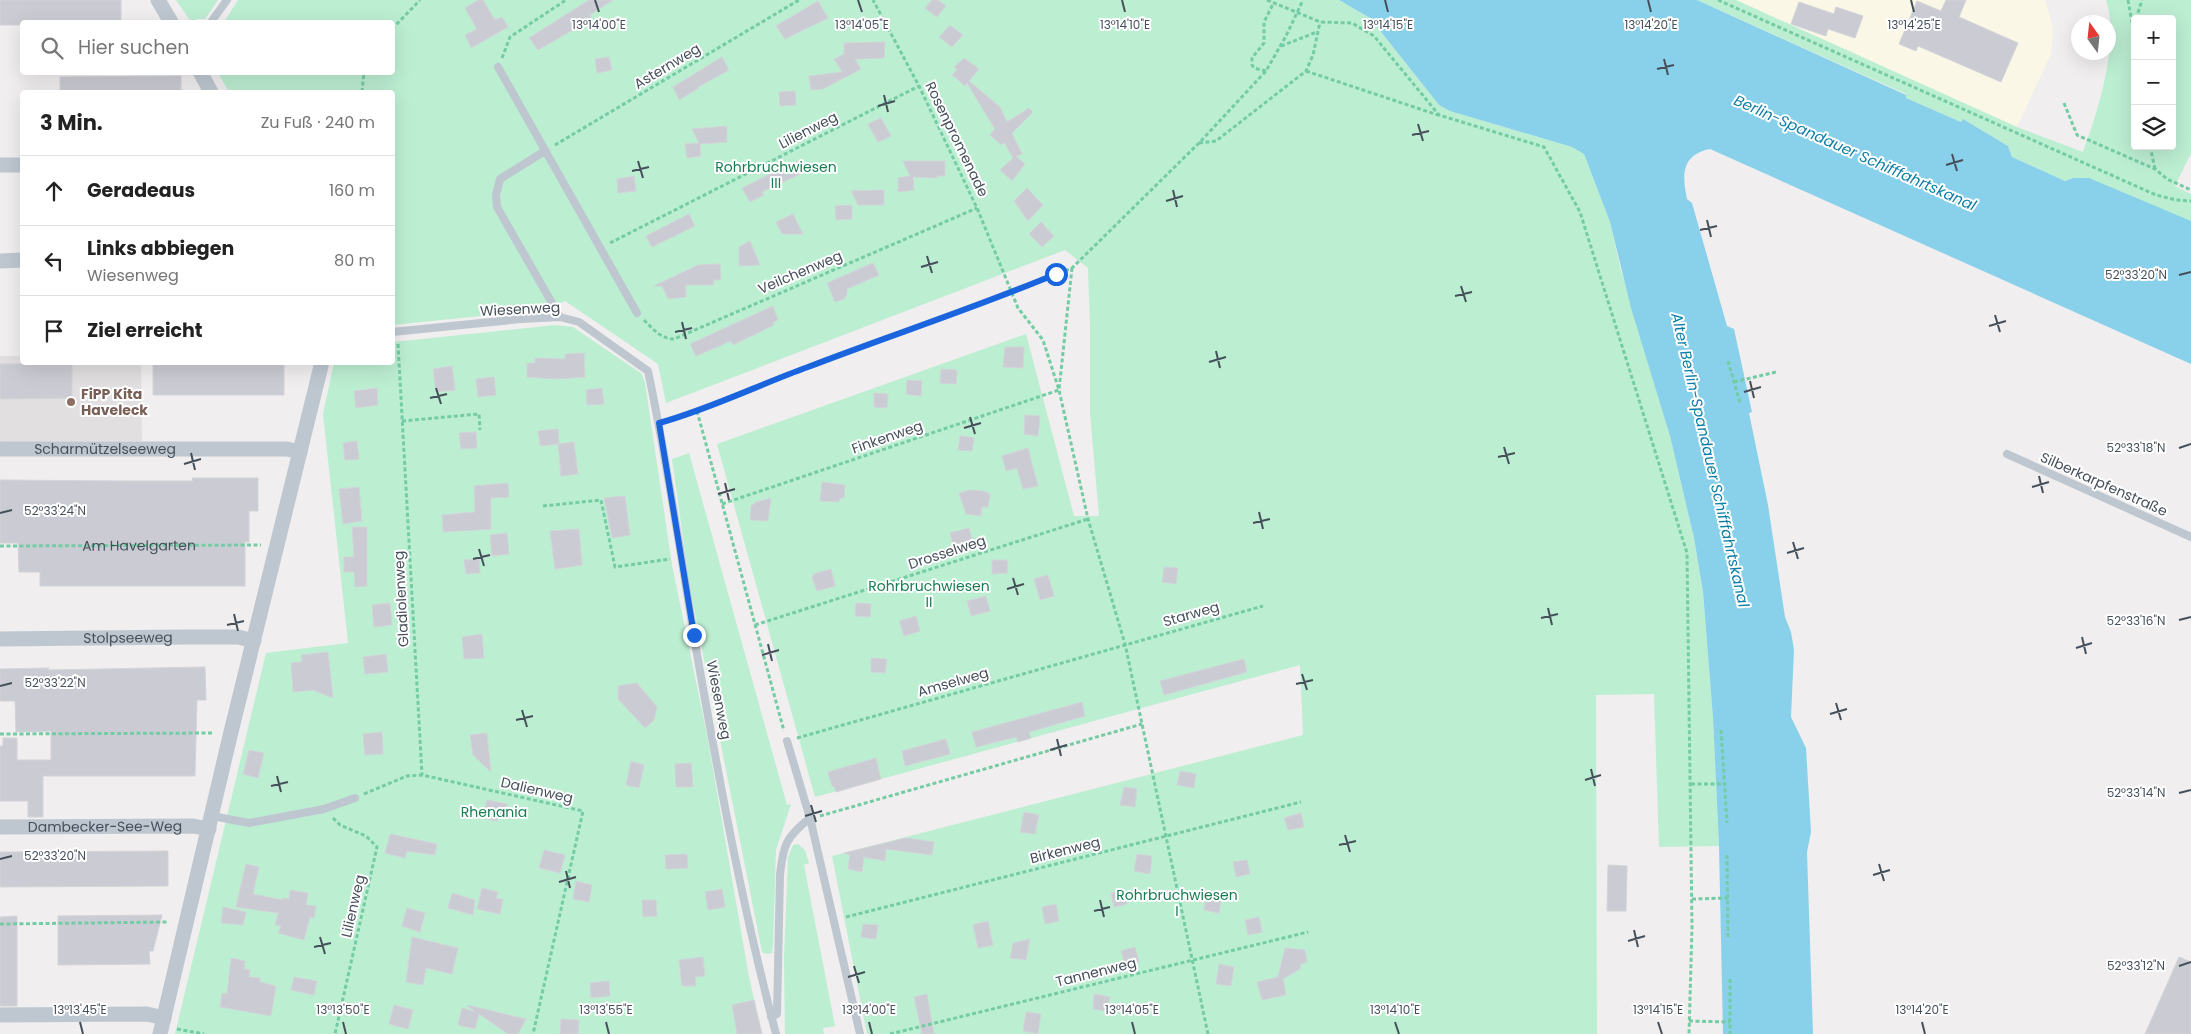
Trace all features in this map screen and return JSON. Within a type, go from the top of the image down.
[{"type":"street","points":[[158,0],[170,20]]},
{"type":"street","points":[[202,75],[210,90]]},
{"type":"street","points":[[0,165],[20,165]]},
{"type":"street","points":[[0,261],[20,260]]},
{"type":"street","points":[[0,1015],[147,1014],[162,1026],[230,736],[321,365]]},
{"type":"street","name":"Scharmützelseeweg","points":[[0,449],[287,449],[300,452]]},
{"type":"street","name":"Stolpseeweg","points":[[0,639],[184,637],[238,638],[254,641]]},
{"type":"street","name":"Dambecker-See-Weg","points":[[0,827],[193,826],[210,822]]},
{"type":"lane","points":[[212,20],[227,0]]},
{"type":"lane","points":[[498,67],[599,249],[637,313]]},
{"type":"lane","points":[[546,151],[500,179],[496,195],[497,207],[560,317]]},
{"type":"lane","name":"Wiesenweg","points":[[395,332],[521,319],[560,317],[579,322],[648,371],[659,423],[697,654],[747,913],[776,1034]]},
{"type":"lane","name":"Silberkarpfenstraße","points":[[2007,454],[2191,537]]},
{"type":"lane","points":[[787,741],[810,818],[860,1034]]},
{"type":"lane","points":[[210,822],[249,823],[324,810],[355,798]]},
{"type":"lane","points":[[771,1016],[777,1014],[782,853],[792,832],[810,818]]},
{"type":"path","points":[[395,26],[420,0]]},
{"type":"path","points":[[498,67],[510,37],[566,0]]},
{"type":"path","name":"Asternweg","points":[[546,151],[799,0]]},
{"type":"path","name":"Rosenpromenade","points":[[873,0],[919,86],[977,208],[1018,308],[1043,340],[1059,390]]},
{"type":"path","points":[[1267,0],[1320,22],[1352,24],[1374,36],[1438,115]]},
{"type":"path","points":[[659,423],[697,411],[808,367],[1011,293],[1072,268],[1199,143],[1266,71],[1281,46],[1303,0]]},
{"type":"path","points":[[1718,0],[2156,195],[2176,200],[2191,201]]},
{"type":"path","points":[[2128,0],[2131,17]]},
{"type":"path","points":[[2137,15],[2142,0]]},
{"type":"path","points":[[1266,71],[1254,68],[1252,58],[1264,43],[1264,22],[1274,4]]},
{"type":"path","points":[[1199,143],[1216,140],[1306,71],[1313,54],[1320,22]]},
{"type":"path","points":[[1281,46],[1318,32]]},
{"type":"path","points":[[1306,71],[1438,115],[1544,147],[1580,212],[1687,553],[1692,899],[1688,1034]]},
{"type":"path","points":[[362,90],[363,75]]},
{"type":"path","name":"Lilienweg","points":[[599,249],[919,86]]},
{"type":"path","points":[[2064,103],[2077,134],[2155,169],[2167,179],[2191,190]]},
{"type":"path","points":[[2151,150],[2155,169]]},
{"type":"path","name":"Veilchenweg","points":[[637,313],[659,334],[674,339],[977,208]]},
{"type":"path","points":[[1072,268],[1059,390],[1088,519],[1125,644],[1208,1034]]},
{"type":"path","name":"Gladiolenweg","points":[[395,332],[402,421],[422,775]]},
{"type":"path","points":[[1728,360],[1740,403]]},
{"type":"path","points":[[1734,382],[1776,372]]},
{"type":"path","name":"Finkenweg","points":[[722,504],[1059,390]]},
{"type":"path","points":[[697,411],[787,741]]},
{"type":"path","points":[[402,421],[479,414],[480,430]]},
{"type":"path","points":[[543,506],[601,500],[615,567],[682,557]]},
{"type":"path","name":"Drosselweg","points":[[755,625],[1088,519]]},
{"type":"path","name":"Am Havelgarten","points":[[0,546],[266,545],[276,547]]},
{"type":"path","name":"Starweg","points":[[1125,644],[1263,606]]},
{"type":"path","name":"Amselweg","points":[[787,741],[1125,644]]},
{"type":"path","points":[[810,818],[1142,724]]},
{"type":"path","points":[[1722,730],[1727,823]]},
{"type":"path","points":[[0,734],[216,733],[230,736]]},
{"type":"path","name":"Dalienweg","points":[[355,798],[407,776],[422,775],[583,811],[533,1034]]},
{"type":"path","points":[[1691,784],[1724,784]]},
{"type":"path","name":"Birkenweg","points":[[834,920],[1301,802]]},
{"type":"path","name":"Lilienweg","points":[[324,810],[340,825],[366,836],[378,847],[335,1034]]},
{"type":"path","points":[[1727,855],[1728,939]]},
{"type":"path","points":[[1692,899],[1728,898]]},
{"type":"path","points":[[0,924],[170,922],[185,925]]},
{"type":"path","name":"Tannenweg","points":[[890,1034],[1308,932]]},
{"type":"path","points":[[1730,979],[1730,1034]]},
{"type":"path","points":[[1689,1021],[1730,1022]]},
{"type":"path","points":[[162,1026],[204,1034]]},
{"type":"shaded area","points":[[1736,0],[2045,0],[2053,27],[2051,54],[2017,127]]},
{"type":"shaded area","name":"FiPP Kita Haveleck","points":[[0,356],[20,356],[20,365],[141,365],[142,441],[0,442]]},
{"type":"green space","points":[[176,0],[218,0],[205,19],[190,20]]},
{"type":"green space","points":[[238,0],[1339,0],[1370,18],[1439,105],[1450,111],[1572,147],[1584,154],[1610,222],[1620,267],[1670,436],[1694,538],[1703,592],[1713,718],[1719,846],[1659,847],[1654,694],[1596,695],[1597,1034],[867,1034],[832,856],[1303,735],[1300,665],[815,797],[717,444],[1026,334],[1074,516],[1099,516],[1090,413],[1088,268],[1065,250],[666,403],[658,364],[565,301],[548,309],[395,325],[395,90],[228,90],[219,75],[395,75],[395,20],[225,20]]},
{"type":"green space","points":[[1697,0],[1736,0],[2017,127],[2083,152],[2101,97],[2108,60],[2116,60],[2116,15],[2110,15],[2106,0],[2191,0],[2191,153],[2175,186],[2191,194],[2191,221],[2073,178],[2065,181],[2012,157],[2008,146],[1963,119],[1961,122],[1906,98],[1906,94]]},
{"type":"green space","name":"Rhenania","points":[[556,325],[573,327],[642,374],[645,383],[672,565],[707,735],[749,977],[762,1034],[175,1034],[266,653],[348,643],[323,414],[334,365],[395,365],[395,342]]},
{"type":"green space","points":[[689,453],[787,805],[791,804],[776,850],[773,945],[772,953],[766,954],[762,952],[690,588],[672,459]]},
{"type":"green space","points":[[798,844],[805,850],[809,863],[804,865],[835,1026],[823,1028],[824,1034],[785,1034],[784,958],[788,857],[793,845]]},
{"type":"water","points":[[1339,0],[1697,0],[1906,95],[1906,98],[1961,122],[1963,119],[2008,146],[2012,157],[2065,181],[2073,178],[2089,178],[2191,221],[2191,364],[1710,149],[1693,156],[1686,167],[1684,182],[1687,199],[1692,203],[1727,326],[1734,329],[1752,412],[1749,413],[1768,505],[1785,617],[1791,632],[1794,650],[1791,717],[1806,748],[1811,832],[1807,852],[1813,1034],[1723,1034],[1719,846],[1713,718],[1703,592],[1694,538],[1670,436],[1631,308],[1610,222],[1584,154],[1572,147],[1450,111],[1439,105],[1370,18]]},
{"type":"building","points":[[0,0],[121,0],[121,20],[20,20],[20,25],[0,25]]},
{"type":"building","points":[[478,0],[483,0],[495,20],[502,17],[508,27],[471,48],[465,35],[477,29],[465,8]]},
{"type":"building","points":[[589,0],[613,0],[590,15],[592,19],[538,50],[529,38]]},
{"type":"building","points":[[932,0],[938,0],[946,6],[937,17],[925,8]]},
{"type":"building","points":[[1946,0],[1966,0],[1959,17],[2018,43],[2001,82],[1918,46],[1916,51],[1899,44],[1917,1],[1941,11]]},
{"type":"building","points":[[818,1],[828,18],[785,39],[776,26]]},
{"type":"building","points":[[1799,2],[1834,14],[1836,7],[1863,16],[1855,38],[1828,29],[1826,36],[1791,24]]},
{"type":"building","points":[[950,25],[963,35],[952,47],[939,37]]},
{"type":"building","points":[[885,42],[884,58],[855,59],[861,69],[823,89],[811,90],[809,76],[842,72],[835,60],[833,60],[844,54],[844,43]]},
{"type":"building","points":[[609,57],[612,70],[597,73],[595,59]]},
{"type":"building","points":[[722,57],[729,70],[679,100],[673,87]]},
{"type":"building","points":[[964,58],[979,69],[969,81],[1000,107],[1007,122],[1029,108],[1033,112],[1012,133],[1022,154],[1016,156],[1025,164],[1012,181],[1000,170],[1013,158],[1004,142],[1001,145],[990,135],[995,129],[967,83],[965,86],[952,75],[957,70],[954,67]]},
{"type":"building","points":[[181,76],[181,90],[60,90],[60,77]]},
{"type":"building","points":[[795,91],[796,105],[780,106],[779,92]]},
{"type":"building","points":[[881,118],[891,136],[878,142],[868,124]]},
{"type":"building","points":[[727,126],[727,142],[700,144],[701,156],[687,158],[685,144],[699,143],[692,129]]},
{"type":"building","points":[[796,161],[802,173],[762,192],[764,195],[750,202],[742,188]]},
{"type":"building","points":[[903,161],[945,161],[945,176],[937,176],[937,178],[913,177],[914,190],[898,192],[898,178],[910,176]]},
{"type":"building","points":[[634,176],[636,191],[618,193],[617,179]]},
{"type":"building","points":[[1027,188],[1043,205],[1028,221],[1014,201]]},
{"type":"building","points":[[884,190],[884,205],[858,205],[851,191]]},
{"type":"building","points":[[852,205],[852,219],[836,220],[835,206]]},
{"type":"building","points":[[689,214],[695,226],[652,247],[646,236]]},
{"type":"building","points":[[793,214],[803,234],[782,234],[776,222]]},
{"type":"building","points":[[1041,222],[1054,236],[1042,247],[1029,234]]},
{"type":"building","points":[[750,241],[760,265],[739,266],[739,247]]},
{"type":"building","points":[[873,263],[879,275],[847,289],[844,299],[835,302],[827,283]]},
{"type":"building","points":[[720,264],[721,280],[714,280],[713,285],[686,285],[686,297],[668,299],[662,286],[654,286],[698,265]]},
{"type":"building","points":[[773,306],[778,320],[773,322],[774,325],[733,345],[731,341],[696,356],[690,344]]},
{"type":"building","points":[[1005,347],[1024,347],[1023,368],[1003,367]]},
{"type":"building","points":[[584,353],[585,377],[556,379],[527,377],[527,363],[535,363],[535,358],[565,359],[565,354]]},
{"type":"building","points":[[0,364],[72,365],[72,398],[0,399]]},
{"type":"building","points":[[153,365],[284,365],[284,395],[153,395]]},
{"type":"building","points":[[452,366],[455,390],[436,392],[433,369]]},
{"type":"building","points":[[941,369],[957,370],[956,384],[940,383]]},
{"type":"building","points":[[494,377],[496,395],[478,397],[476,379]]},
{"type":"building","points":[[907,380],[922,381],[921,396],[906,394]]},
{"type":"building","points":[[377,388],[378,405],[356,408],[354,391]]},
{"type":"building","points":[[602,388],[604,404],[587,405],[586,390]]},
{"type":"building","points":[[874,393],[888,394],[887,408],[874,407]]},
{"type":"building","points":[[1025,415],[1040,416],[1038,436],[1024,434]]},
{"type":"building","points":[[558,429],[559,444],[574,442],[578,474],[561,476],[558,444],[540,445],[538,431]]},
{"type":"building","points":[[476,432],[477,448],[461,449],[459,433]]},
{"type":"building","points":[[960,436],[974,438],[972,451],[958,450]]},
{"type":"building","points":[[357,441],[359,459],[345,460],[343,443]]},
{"type":"building","points":[[1028,448],[1038,486],[1023,489],[1017,468],[1006,471],[1002,456]]},
{"type":"building","points":[[192,478],[258,478],[258,511],[249,511],[249,542],[245,542],[245,586],[40,586],[40,572],[19,572],[18,543],[0,543],[0,480],[193,481]]},
{"type":"building","points":[[822,482],[845,485],[844,498],[840,498],[839,502],[820,501]]},
{"type":"building","points":[[508,483],[509,497],[491,498],[491,529],[443,532],[442,515],[475,512],[474,486]]},
{"type":"building","points":[[359,487],[362,521],[343,524],[339,489]]},
{"type":"building","points":[[970,490],[983,491],[990,494],[988,507],[982,507],[981,516],[966,514],[959,493]]},
{"type":"building","points":[[625,496],[630,535],[612,538],[604,498]]},
{"type":"building","points":[[771,498],[768,521],[750,520],[751,506],[756,502]]},
{"type":"building","points":[[352,527],[367,527],[367,586],[355,587],[354,572],[344,572],[344,557],[354,557]]},
{"type":"building","points":[[969,528],[973,543],[954,549],[950,533]]},
{"type":"building","points":[[579,529],[582,565],[555,569],[550,531]]},
{"type":"building","points":[[507,533],[509,554],[492,556],[490,535]]},
{"type":"building","points":[[479,559],[480,573],[466,574],[464,560]]},
{"type":"building","points":[[992,560],[1008,560],[1007,573],[992,574]]},
{"type":"building","points":[[1164,567],[1178,568],[1176,584],[1162,582]]},
{"type":"building","points":[[831,569],[835,586],[817,591],[812,578],[814,574]]},
{"type":"building","points":[[1048,575],[1054,596],[1040,600],[1034,579]]},
{"type":"building","points":[[986,596],[990,611],[971,616],[967,601]]},
{"type":"building","points":[[390,603],[392,625],[374,627],[372,605]]},
{"type":"building","points":[[856,603],[871,604],[870,617],[855,616]]},
{"type":"building","points":[[916,616],[920,631],[904,636],[899,621]]},
{"type":"building","points":[[482,634],[484,658],[464,659],[462,637]]},
{"type":"building","points":[[328,652],[333,698],[313,690],[293,692],[291,663],[302,662],[301,655]]},
{"type":"building","points":[[386,654],[388,672],[365,674],[363,657]]},
{"type":"building","points":[[871,658],[887,659],[885,673],[871,672]]},
{"type":"building","points":[[1244,659],[1247,672],[1164,695],[1160,681]]},
{"type":"building","points":[[205,667],[206,700],[197,700],[195,776],[43,776],[43,817],[28,817],[28,801],[0,801],[0,746],[3,746],[3,738],[17,738],[17,760],[51,760],[51,731],[16,732],[15,701],[0,701],[0,669]]},
{"type":"building","points":[[637,683],[657,707],[654,720],[645,728],[618,699],[618,686]]},
{"type":"building","points":[[1082,702],[1085,716],[1029,732],[1031,738],[1018,742],[1016,737],[976,747],[972,732]]},
{"type":"building","points":[[382,732],[383,754],[365,755],[363,734]]},
{"type":"building","points":[[487,733],[491,772],[473,755],[470,735]]},
{"type":"building","points":[[946,739],[950,754],[905,766],[902,751]]},
{"type":"building","points":[[249,750],[264,753],[258,778],[243,774]]},
{"type":"building","points":[[876,758],[881,779],[836,792],[828,772]]},
{"type":"building","points":[[631,761],[644,765],[639,788],[626,785]]},
{"type":"building","points":[[691,763],[693,787],[676,787],[675,764]]},
{"type":"building","points":[[1180,771],[1196,774],[1194,788],[1177,785]]},
{"type":"building","points":[[1124,787],[1137,789],[1135,807],[1120,805]]},
{"type":"building","points":[[487,800],[507,804],[504,819],[498,817],[497,821],[483,818]]},
{"type":"building","points":[[1024,812],[1039,815],[1035,834],[1020,832]]},
{"type":"building","points":[[1301,813],[1304,827],[1288,830],[1284,818]]},
{"type":"building","points":[[390,834],[437,844],[435,855],[407,851],[405,858],[385,853]]},
{"type":"building","points":[[906,838],[934,842],[932,855],[886,849],[885,861],[864,857],[862,872],[848,869],[850,855],[844,853]]},
{"type":"building","points":[[544,850],[565,855],[560,873],[539,868]]},
{"type":"building","points":[[168,851],[168,886],[0,887],[0,852]]},
{"type":"building","points":[[687,854],[688,868],[666,869],[665,855]]},
{"type":"building","points":[[1137,854],[1152,856],[1150,874],[1134,871]]},
{"type":"building","points":[[1247,860],[1250,874],[1236,877],[1233,862]]},
{"type":"building","points":[[246,864],[259,867],[253,894],[283,900],[283,898],[289,899],[290,890],[308,893],[306,905],[316,906],[314,918],[310,917],[304,940],[278,933],[281,926],[275,925],[278,913],[236,907]]},
{"type":"building","points":[[1608,865],[1627,866],[1626,911],[1607,911]]},
{"type":"building","points":[[576,881],[592,885],[589,902],[573,899]]},
{"type":"building","points":[[482,888],[498,892],[496,898],[503,899],[500,914],[477,909]]},
{"type":"building","points":[[722,889],[725,907],[708,910],[705,892]]},
{"type":"building","points":[[1124,890],[1127,904],[1114,907],[1111,893]]},
{"type":"building","points":[[452,893],[475,900],[473,915],[448,908]]},
{"type":"building","points":[[1206,897],[1221,900],[1219,913],[1204,910]]},
{"type":"building","points":[[642,900],[656,900],[657,916],[643,917]]},
{"type":"building","points":[[1056,904],[1059,921],[1045,924],[1042,907]]},
{"type":"building","points":[[223,907],[246,912],[243,925],[221,923]]},
{"type":"building","points":[[407,908],[425,913],[420,932],[402,926]]},
{"type":"building","points":[[162,915],[153,951],[149,951],[150,964],[58,965],[58,916]]},
{"type":"building","points":[[17,916],[17,1006],[0,1006],[0,917]]},
{"type":"building","points":[[1259,917],[1262,932],[1248,935],[1245,920]]},
{"type":"building","points":[[988,921],[993,945],[978,948],[973,925]]},
{"type":"building","points":[[863,924],[878,925],[876,939],[861,937]]},
{"type":"building","points":[[412,937],[458,948],[452,974],[426,968],[423,985],[406,982]]},
{"type":"building","points":[[1030,939],[1026,960],[1010,958],[1013,943]]},
{"type":"building","points":[[1135,947],[1139,962],[1125,965],[1121,951]]},
{"type":"building","points":[[1285,948],[1305,950],[1307,962],[1301,964],[1300,969],[1283,979],[1286,995],[1262,1000],[1257,982],[1278,977]]},
{"type":"building","points":[[703,957],[705,976],[695,977],[696,986],[682,986],[679,960]]},
{"type":"building","points":[[2179,957],[2191,962],[2191,1034],[2145,1034]]},
{"type":"building","points":[[231,958],[245,961],[244,969],[250,970],[249,977],[260,978],[260,982],[276,986],[271,1016],[220,1007],[222,993],[227,994]]},
{"type":"building","points":[[1219,964],[1234,967],[1231,986],[1216,984]]},
{"type":"building","points":[[294,977],[317,981],[314,995],[291,990]]},
{"type":"building","points":[[609,981],[610,996],[591,998],[590,983]]},
{"type":"building","points":[[927,994],[934,1034],[922,1034],[914,997]]},
{"type":"building","points":[[1094,994],[1110,997],[1106,1011],[1093,1009]]},
{"type":"building","points":[[754,1000],[762,1034],[737,1034],[732,1005]]},
{"type":"building","points":[[394,1005],[413,1010],[408,1029],[389,1024]]},
{"type":"building","points":[[467,1005],[526,1019],[518,1034],[508,1034],[479,1014],[475,1029],[458,1025],[462,1008],[475,1012]]},
{"type":"building","points":[[1026,1012],[1041,1014],[1038,1034],[1023,1031]]},
{"type":"building","points":[[561,1019],[579,1020],[578,1034],[560,1034]]},
{"type":"place","name":"FiPP Kita Haveleck","points":[[71,402]]},
{"type":"route","points":[[694,635],[659,423],[686,416],[808,367],[1011,293],[1056,274]]},
{"type":"water label","name":"Berlin-Spandauer Schifffahrtskanal","points":[[1855,153]]},
{"type":"water label","name":"Alter Berlin-Spandauer Schifffahrtskanal","points":[[1710,460]]},
{"type":"park label","name":"Rohrbruchwiesen III","points":[[776,176]]},
{"type":"park label","name":"Rohrbruchwiesen II","points":[[929,594]]},
{"type":"park label","name":"Rohrbruchwiesen I","points":[[1177,904]]}]
